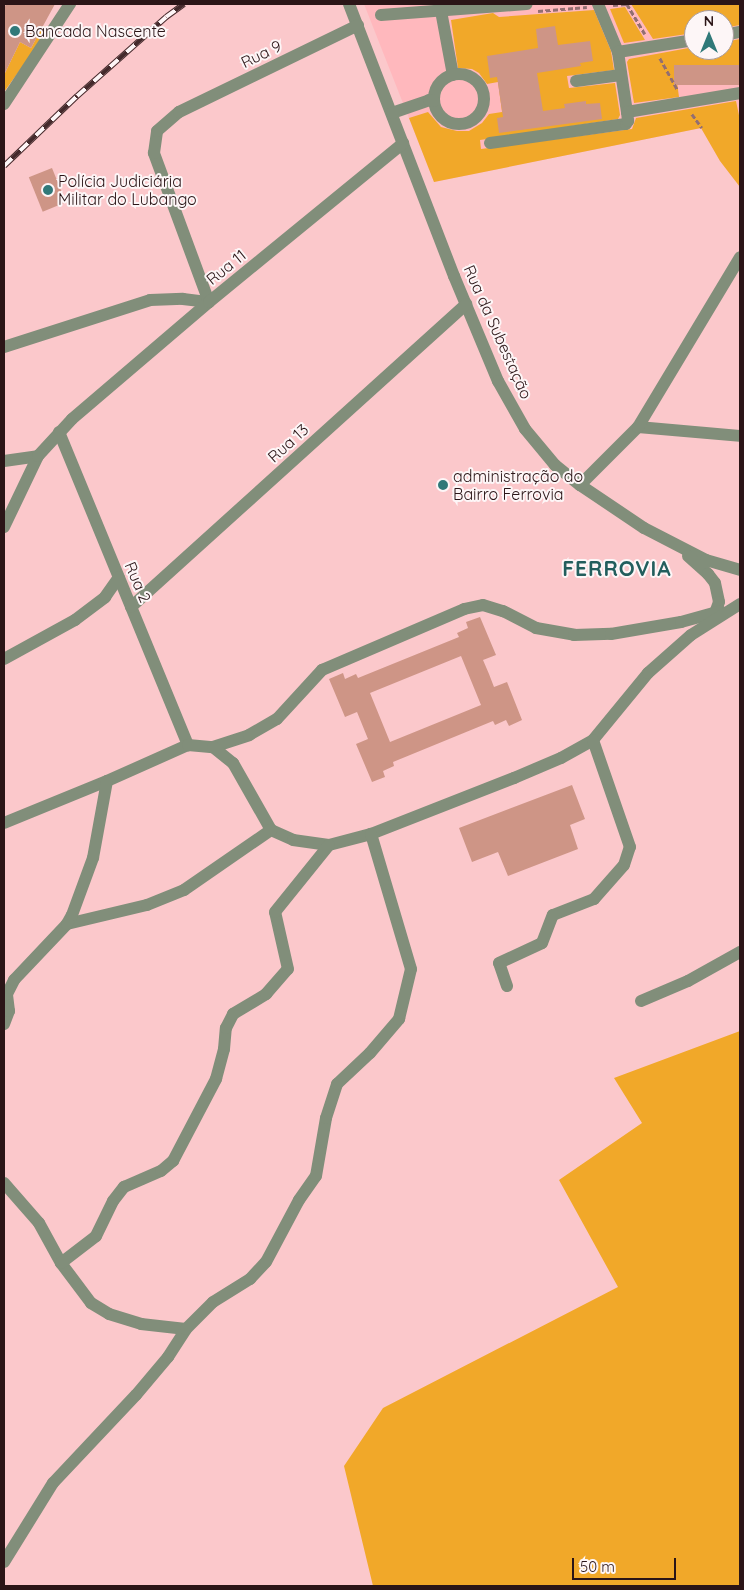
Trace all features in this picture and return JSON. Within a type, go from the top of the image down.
[{"type":"street","points":[[4,104],[70,4]]},
{"type":"street","name":"Rua da Subestação","points":[[349,4],[466,304],[498,380],[525,429],[555,465],[580,485],[644,528],[706,560],[740,570]]},
{"type":"street","points":[[382,15],[527,4]]},
{"type":"street","points":[[490,143],[626,124],[628,121],[627,112],[618,52],[598,4]]},
{"type":"street","points":[[441,11],[453,75]]},
{"type":"street","name":"Rua 9","points":[[209,302],[154,153],[156,131],[164,122],[179,112],[358,25]]},
{"type":"street","points":[[618,52],[684,42]]},
{"type":"street","points":[[453,75],[468,75],[481,86],[485,102],[477,117],[470,122],[453,124],[440,116],[434,100],[438,85],[444,79],[453,75]]},
{"type":"street","points":[[576,81],[621,75]]},
{"type":"street","points":[[627,112],[740,93]]},
{"type":"street","points":[[392,113],[434,100]]},
{"type":"street","name":"Rua 11","points":[[4,527],[38,456],[72,419],[209,302],[403,143]]},
{"type":"street","points":[[580,485],[638,427],[740,257]]},
{"type":"street","points":[[4,347],[150,300],[183,299],[209,302]]},
{"type":"street","name":"Rua 13","points":[[131,607],[466,304]]},
{"type":"street","points":[[638,427],[740,436]]},
{"type":"street","name":"Rua 2","points":[[59,432],[188,745]]},
{"type":"street","points":[[4,461],[38,456]]},
{"type":"street","points":[[678,546],[715,583],[719,602],[715,613]]},
{"type":"street","points":[[4,659],[75,620],[105,597],[119,577]]},
{"type":"street","points":[[4,823],[107,781],[188,745],[213,748],[249,734],[277,719],[322,670],[464,609],[483,605],[503,611],[536,628],[574,635],[611,634],[682,622],[740,604]]},
{"type":"street","points":[[213,748],[233,763],[271,830],[293,840],[328,845],[371,834],[522,775],[561,758],[593,740],[648,673],[691,635],[740,604]]},
{"type":"street","points":[[507,986],[498,963],[542,943],[553,915],[594,899],[624,865],[630,847],[593,740]]},
{"type":"street","points":[[4,1024],[8,1011],[7,994],[14,980],[67,924],[90,869],[107,781]]},
{"type":"street","points":[[67,924],[147,905],[184,890],[271,830]]},
{"type":"street","points":[[4,1562],[53,1483],[168,1357],[186,1329],[213,1302],[250,1279],[266,1262],[299,1200],[316,1176],[326,1118],[338,1084],[370,1053],[399,1019],[411,969],[371,834]]},
{"type":"street","points":[[61,1263],[96,1236],[113,1201],[124,1187],[161,1171],[173,1162],[216,1079],[224,1049],[226,1028],[232,1014],[266,994],[288,969],[275,912],[328,845]]},
{"type":"street","points":[[641,1001],[688,981],[740,952]]},
{"type":"street","points":[[4,1182],[39,1223],[61,1263],[92,1303],[100,1309],[141,1324],[186,1329]]},
{"type":"shaded area","points":[[364,4],[740,4],[740,187],[720,161],[701,128],[434,182]]},
{"type":"shaded area","points":[[631,4],[740,4],[740,25],[734,26],[734,10],[684,10],[684,34],[653,39]]},
{"type":"shaded area","points":[[625,7],[645,40],[624,43],[610,9]]},
{"type":"shaded area","points":[[594,10],[611,51],[614,70],[567,76],[569,88],[615,83],[620,115],[618,119],[480,140],[481,149],[632,129],[636,118],[736,101],[740,120],[740,187],[720,161],[701,128],[434,182],[409,118],[428,112],[441,127],[457,131],[469,131],[482,123],[489,114],[502,112],[498,82],[487,84],[479,73],[472,69],[458,68],[451,20],[493,13],[499,17]]},
{"type":"shaded area","points":[[43,26],[46,27],[35,49],[4,92],[4,75],[20,42],[31,48]]},
{"type":"shaded area","points":[[740,39],[740,65],[676,75],[679,97],[634,103],[627,62],[629,59],[684,49],[684,60],[734,60],[734,40]]},
{"type":"shaded area","points":[[740,1031],[740,1586],[373,1586],[344,1466],[383,1408],[618,1287],[559,1180],[642,1123],[614,1078]]},
{"type":"building","name":"Bancada Nascente","points":[[6,4],[55,4],[31,48],[20,42],[4,75],[4,9]]},
{"type":"building","points":[[555,26],[558,45],[590,41],[593,61],[580,63],[581,66],[537,73],[543,111],[565,108],[564,104],[586,101],[586,104],[600,103],[602,119],[499,133],[497,118],[503,117],[497,77],[490,78],[487,56],[538,48],[536,29]]},
{"type":"building","points":[[674,65],[740,65],[740,85],[674,85]]},
{"type":"building","name":"Polícia Judiciária Militar do Lubango","points":[[52,168],[66,202],[43,212],[29,177]]},
{"type":"building","points":[[480,617],[496,655],[483,660],[494,687],[507,682],[522,720],[509,726],[506,720],[495,725],[493,721],[393,762],[394,766],[383,771],[385,777],[372,782],[356,744],[368,739],[357,712],[345,717],[329,679],[343,673],[345,679],[356,674],[358,678],[459,637],[457,633],[468,628],[466,622]],"holes":[[[461,656],[481,705],[390,742],[370,693]]]},
{"type":"building","points":[[572,785],[585,819],[570,825],[578,849],[508,876],[498,852],[472,862],[459,828]]},
{"type":"railway","points":[[4,166],[77,96],[166,17],[184,4]]},
{"type":"place","name":"Bancada Nascente","points":[[15,31]]},
{"type":"place","name":"Polícia Judiciária Militar do Lubango","points":[[48,190]]},
{"type":"place","name":"administração do Bairro Ferrovia","points":[[443,485]]},
{"type":"district","name":"FERROVIA","points":[[617,568]]}]
